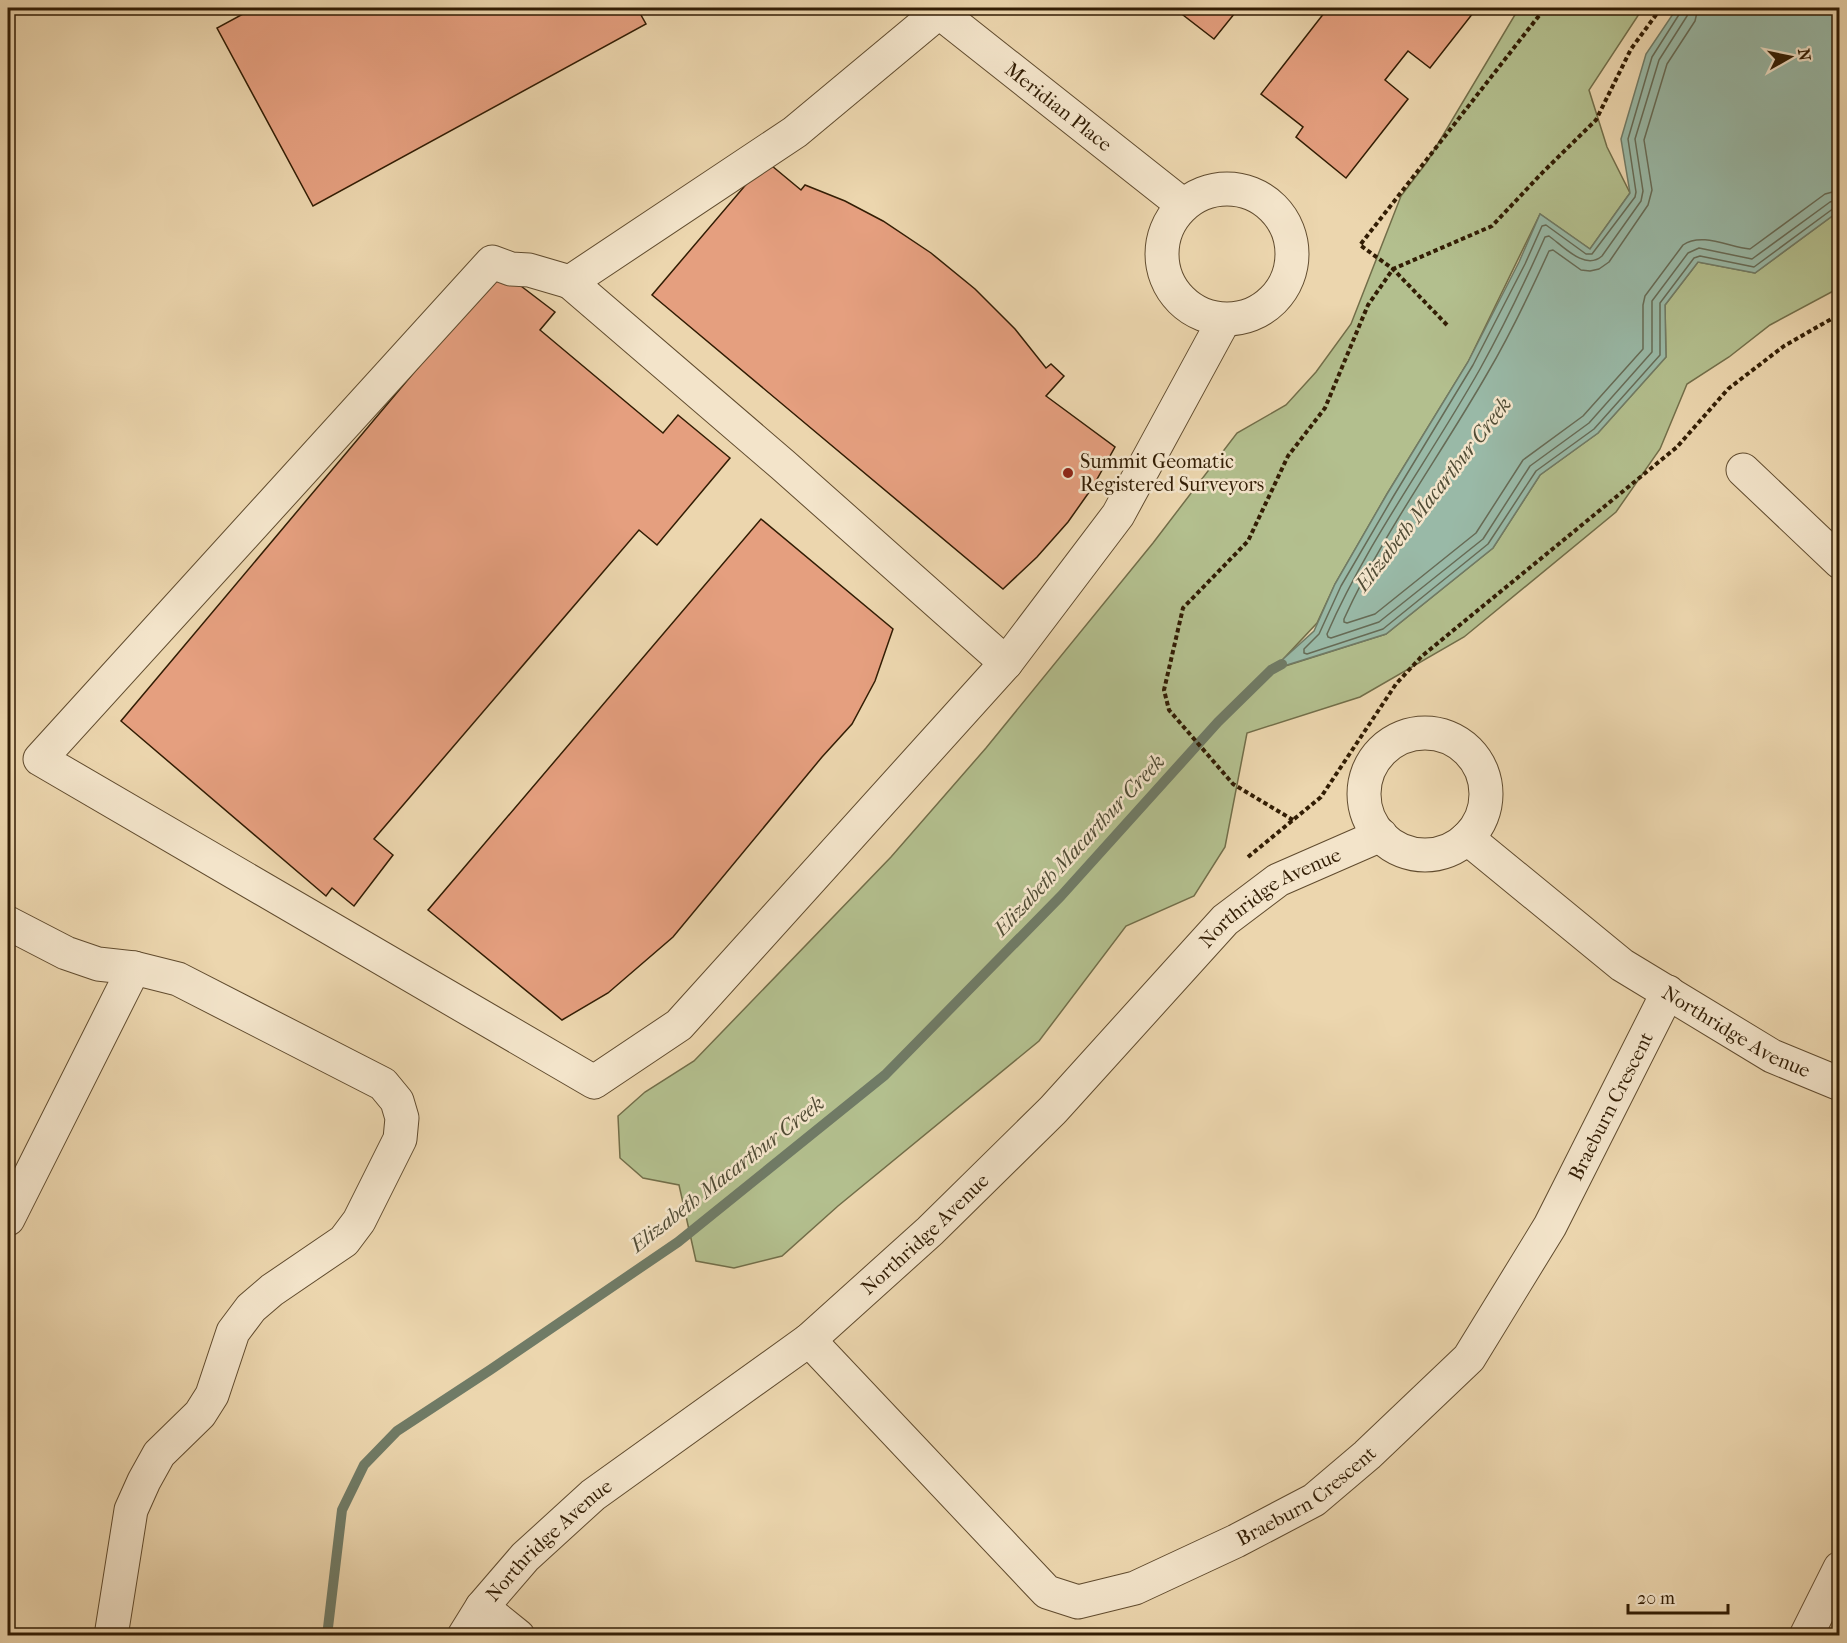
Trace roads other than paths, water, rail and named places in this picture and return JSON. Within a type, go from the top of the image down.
[{"type":"street","name":"Meridian Place","points":[[937,10],[1183,205]]},
{"type":"street","points":[[570,282],[795,132],[937,10]]},
{"type":"street","points":[[1218,189],[1238,189],[1257,195],[1273,206],[1285,222],[1292,241],[1293,261],[1287,280],[1277,297],[1262,310],[1243,318],[1224,320],[1202,315],[1184,303],[1170,286],[1162,266],[1162,243],[1169,222],[1183,205],[1199,194],[1218,189]]},
{"type":"street","points":[[1006,663],[783,465],[570,282],[529,270],[510,269],[492,262],[40,759],[594,1082],[680,1025],[1006,663],[1118,515],[1224,320]]},
{"type":"street","points":[[1743,470],[1839,562]]},
{"type":"street","points":[[1427,732],[1442,735],[1466,748],[1482,772],[1486,786],[1486,800],[1476,827],[1467,838],[1447,850],[1424,855],[1408,852],[1393,845],[1381,835],[1372,824],[1366,804],[1366,782],[1370,768],[1387,746],[1400,738],[1427,732]]},
{"type":"street","name":"Northridge Avenue","points":[[464,1635],[482,1607],[525,1557],[593,1495],[809,1340],[930,1231],[1053,1110],[1225,920],[1278,880],[1381,835]]},
{"type":"street","name":"Northridge Avenue","points":[[1467,838],[1622,965],[1772,1056],[1839,1084]]},
{"type":"street","points":[[8,923],[66,953],[98,964],[135,968],[178,979],[383,1084],[397,1101],[402,1118],[400,1139],[359,1221],[344,1241],[272,1290],[251,1308],[233,1332],[212,1395],[200,1414],[159,1454],[144,1480],[131,1510],[111,1635]]},
{"type":"street","points":[[8,1219],[135,968]]},
{"type":"street","name":"Braeburn Crescent","points":[[809,1340],[1047,1592],[1078,1602],[1135,1588],[1236,1541],[1314,1500],[1367,1455],[1469,1358],[1550,1226],[1668,992]]},
{"type":"street","points":[[1806,1635],[1839,1568]]},
{"type":"street","points":[[482,1607],[518,1635]]},
{"type":"water","points":[[1677,8],[1839,8],[1839,211],[1755,273],[1698,262],[1665,305],[1666,357],[1598,433],[1540,475],[1493,548],[1386,634],[1271,670],[1314,631],[1335,584],[1468,362],[1519,262],[1540,214],[1590,249],[1630,193],[1621,139],[1646,54]]},
{"type":"waterway","name":"Elizabeth Macarthur Creek","points":[[327,1636],[342,1510],[364,1465],[397,1431],[678,1242],[885,1075],[1061,896],[1218,722],[1271,670],[1282,664]]},
{"type":"place","name":"Summit Geomatic Registered Surveyors","points":[[1068,473]]}]
